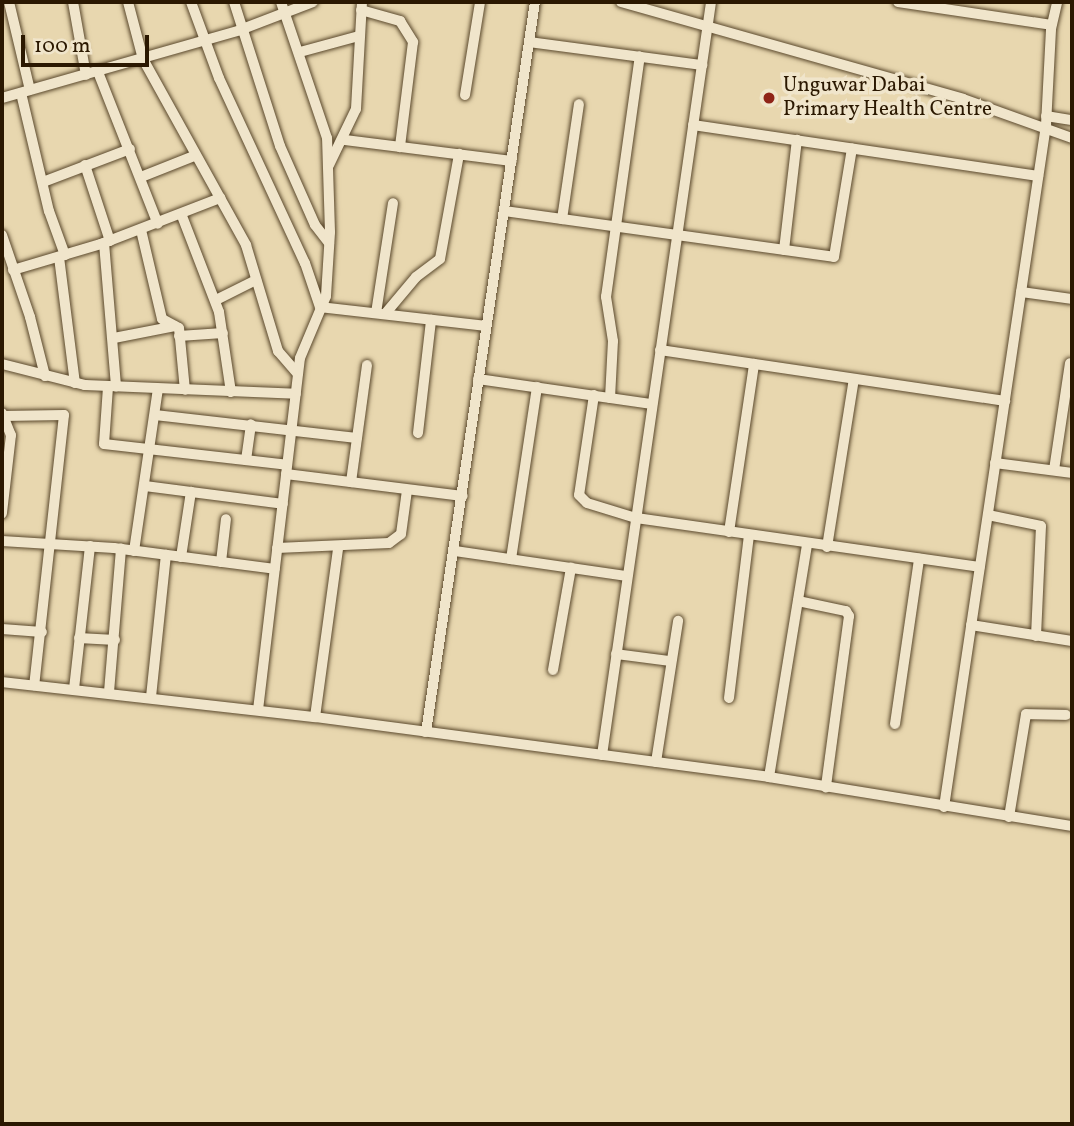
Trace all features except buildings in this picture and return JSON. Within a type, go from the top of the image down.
[{"type":"street","points":[[9,2],[43,181],[62,256],[75,383]]},
{"type":"street","points":[[73,2],[86,75]]},
{"type":"street","points":[[128,2],[143,59],[194,156],[246,245],[278,351],[298,374]]},
{"type":"street","points":[[191,2],[203,41],[272,200],[305,263],[320,307]]},
{"type":"street","points":[[234,2],[240,30],[292,174],[315,225],[329,243]]},
{"type":"street","points":[[2,98],[240,30],[282,7],[313,2]]},
{"type":"street","points":[[465,95],[481,2]]},
{"type":"street","points":[[426,732],[535,2]]},
{"type":"street","points":[[621,2],[1046,120],[1072,120]]},
{"type":"street","points":[[602,755],[711,2]]},
{"type":"street","points":[[898,2],[1052,25]]},
{"type":"street","points":[[944,807],[1046,120],[1052,25],[1057,2]]},
{"type":"street","points":[[329,165],[345,140],[356,109],[361,6],[400,21],[413,42],[400,147]]},
{"type":"street","points":[[258,710],[298,374],[328,282],[327,138],[300,52],[282,7]]},
{"type":"street","points":[[300,52],[359,36]]},
{"type":"street","points":[[529,42],[702,65]]},
{"type":"street","points":[[610,398],[614,341],[606,308],[614,226],[640,56]]},
{"type":"street","points":[[98,72],[159,224]]},
{"type":"street","points":[[562,219],[579,104]]},
{"type":"street","points":[[1046,120],[1072,138]]},
{"type":"street","points":[[693,125],[1038,176]]},
{"type":"street","points":[[345,140],[512,161]]},
{"type":"street","points":[[784,250],[797,140]]},
{"type":"street","points":[[504,211],[837,255],[852,148]]},
{"type":"street","points":[[43,181],[130,149]]},
{"type":"street","points":[[381,314],[416,277],[440,259],[459,154]]},
{"type":"street","points":[[141,177],[194,156]]},
{"type":"street","points":[[85,164],[107,242],[114,338],[112,387],[104,444],[246,460],[351,482],[463,496]]},
{"type":"street","points":[[13,270],[182,216],[220,198]]},
{"type":"street","points":[[381,314],[393,203]]},
{"type":"street","points":[[182,216],[216,300],[230,392]]},
{"type":"street","points":[[141,230],[162,319],[178,330],[186,390]]},
{"type":"street","points":[[2,235],[45,376]]},
{"type":"street","points":[[216,300],[256,280]]},
{"type":"street","points":[[1021,292],[1072,299]]},
{"type":"street","points":[[320,307],[486,326]]},
{"type":"street","points":[[418,433],[432,320]]},
{"type":"street","points":[[114,338],[178,330],[223,334]]},
{"type":"street","points":[[660,350],[1005,401]]},
{"type":"street","points":[[1054,470],[1070,363]]},
{"type":"street","points":[[2,364],[75,383],[112,387],[296,394]]},
{"type":"street","points":[[729,532],[754,364]]},
{"type":"street","points":[[351,482],[367,365]]},
{"type":"street","points":[[478,379],[652,404]]},
{"type":"street","points":[[827,547],[854,379]]},
{"type":"street","points":[[512,559],[537,387]]},
{"type":"street","points":[[134,551],[158,388]]},
{"type":"street","points":[[594,395],[579,495],[587,503],[636,518],[980,567]]},
{"type":"street","points":[[2,513],[3,486],[11,435],[3,415],[64,413],[42,632],[34,685]]},
{"type":"street","points":[[155,415],[292,428],[357,438]]},
{"type":"street","points":[[246,460],[251,425]]},
{"type":"street","points":[[995,463],[1072,473]]},
{"type":"street","points":[[145,486],[283,504]]},
{"type":"street","points":[[277,548],[338,548],[396,539],[407,489]]},
{"type":"street","points":[[181,557],[191,492]]},
{"type":"street","points":[[988,515],[1041,526],[1036,636]]},
{"type":"street","points":[[221,562],[226,519]]},
{"type":"street","points":[[729,698],[749,535]]},
{"type":"street","points":[[2,541],[121,549],[275,569]]},
{"type":"street","points":[[769,777],[807,544]]},
{"type":"street","points":[[74,689],[90,546]]},
{"type":"street","points":[[315,717],[338,548]]},
{"type":"street","points":[[109,692],[121,549]]},
{"type":"street","points":[[455,551],[627,576]]},
{"type":"street","points":[[151,697],[166,555]]},
{"type":"street","points":[[895,724],[919,559]]},
{"type":"street","points":[[553,670],[571,568]]},
{"type":"street","points":[[797,601],[846,611],[849,616],[826,787]]},
{"type":"street","points":[[656,762],[678,621]]},
{"type":"street","points":[[971,625],[1072,641]]},
{"type":"street","points":[[2,629],[42,632]]},
{"type":"street","points":[[79,638],[115,640]]},
{"type":"street","points":[[616,654],[670,661]]},
{"type":"street","points":[[2,682],[315,717],[769,777],[1072,827]]},
{"type":"street","points":[[1009,817],[1026,713],[1066,715]]},
{"type":"place","name":"Unguwar Dabai Primary Health Centre","points":[[769,98]]}]
